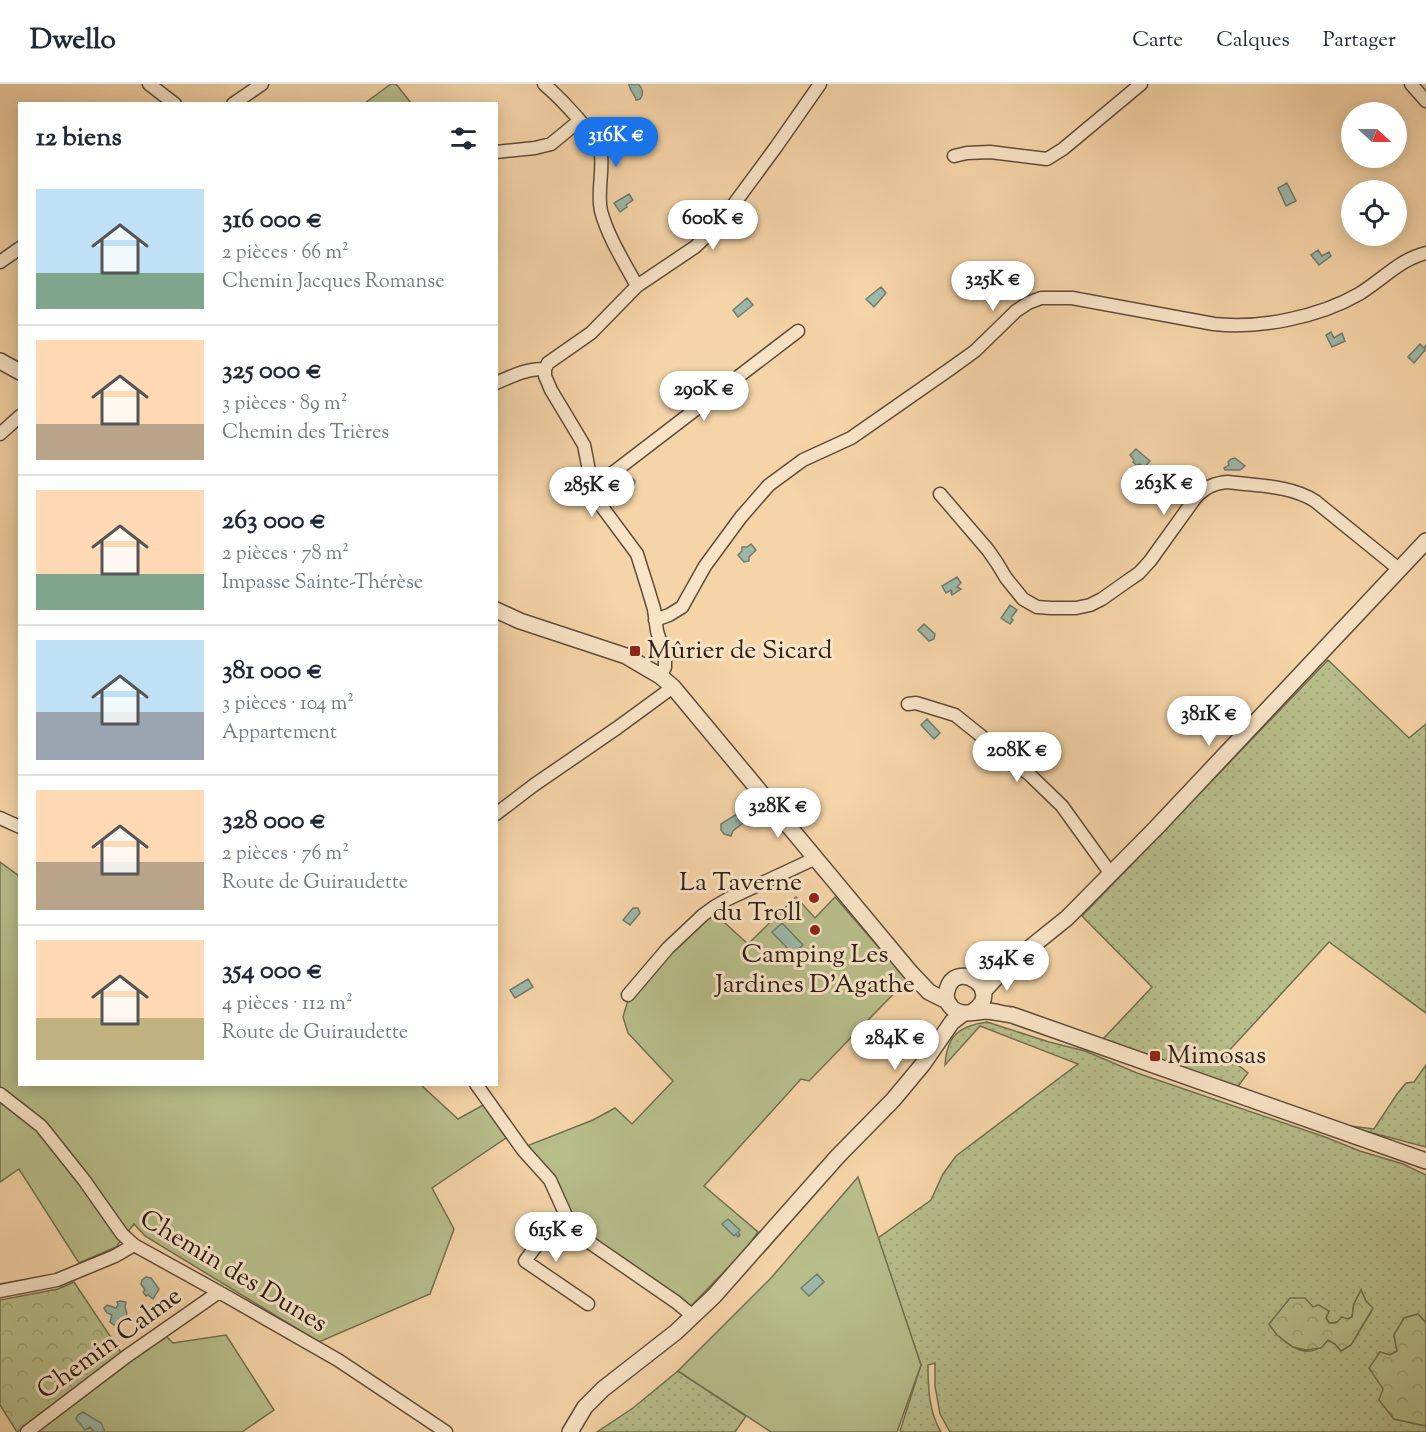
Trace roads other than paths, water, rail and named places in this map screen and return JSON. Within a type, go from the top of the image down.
[{"type":"street","points":[[149,84],[172,102]]},
{"type":"street","points":[[236,102],[262,84]]},
{"type":"street","points":[[544,84],[562,100],[596,140],[600,148],[602,157],[600,207],[610,236],[637,286]]},
{"type":"street","points":[[660,675],[665,667],[665,657],[637,554],[594,496],[584,445],[551,390],[545,376],[545,369],[548,363],[591,333],[637,286],[695,247],[720,223],[820,84]]},
{"type":"street","points":[[954,156],[990,152],[1047,159],[1063,149],[1140,84]]},
{"type":"street","points":[[1411,84],[1426,101]]},
{"type":"street","points":[[498,152],[551,144],[579,121]]},
{"type":"street","points":[[0,262],[18,249]]},
{"type":"street","points":[[655,620],[682,607],[705,566],[741,517],[769,485],[803,460],[850,438],[950,369],[975,351],[1016,310],[1028,303],[1041,298],[1072,298],[1215,324],[1231,326],[1263,324],[1314,312],[1348,299],[1407,260],[1426,253]]},
{"type":"street","points":[[593,488],[798,331]]},
{"type":"street","points":[[0,361],[18,371]]},
{"type":"street","points":[[498,382],[536,368],[545,369]]},
{"type":"street","points":[[0,434],[18,418]]},
{"type":"street","points":[[940,494],[988,550],[1023,599],[1037,607],[1076,608],[1090,605],[1115,591],[1139,573],[1150,561],[1196,497],[1206,488],[1228,482],[1289,490],[1304,495],[1315,501],[1400,570]]},
{"type":"street","points":[[560,1432],[603,1389],[694,1317],[838,1156],[893,1100],[923,1064],[952,1022],[981,1004],[981,989],[1067,918],[1111,874],[1426,541]]},
{"type":"street","points":[[498,611],[520,621],[626,656],[660,675],[673,687],[918,980],[933,986],[948,997],[955,1011],[968,1013],[990,1011],[1012,1015],[1426,1161]]},
{"type":"street","points":[[498,812],[673,687]]},
{"type":"street","points":[[908,704],[916,703],[955,715],[1030,775],[1062,806],[1111,874]]},
{"type":"street","points":[[0,818],[18,826]]},
{"type":"street","points":[[628,995],[668,948],[714,907],[816,858]]},
{"type":"street","points":[[942,1038],[948,997],[953,980],[960,976],[969,976],[1012,1015]]},
{"type":"street","points":[[477,1086],[523,1150],[550,1180],[573,1232],[676,1302],[694,1317]]},
{"type":"street","name":"Chemin des Dunes","points":[[0,1094],[41,1126],[84,1180],[122,1234],[134,1245],[338,1360],[446,1432]]},
{"type":"street","points":[[566,1216],[554,1222],[525,1261],[588,1304]]},
{"type":"street","points":[[0,1291],[57,1280],[115,1256],[134,1245]]},
{"type":"street","name":"Chemin Calme","points":[[27,1432],[127,1356],[219,1292]]},
{"type":"street","points":[[570,1432],[580,1414]]},
{"type":"place","name":"Mûrier de Sicard","points":[[635,651]]},
{"type":"place","name":"La Taverne du Troll","points":[[814,898]]},
{"type":"place","name":"Camping Les Jardines D’Agathe","points":[[815,930]]},
{"type":"place","name":"Mimosas","points":[[1155,1056]]}]
